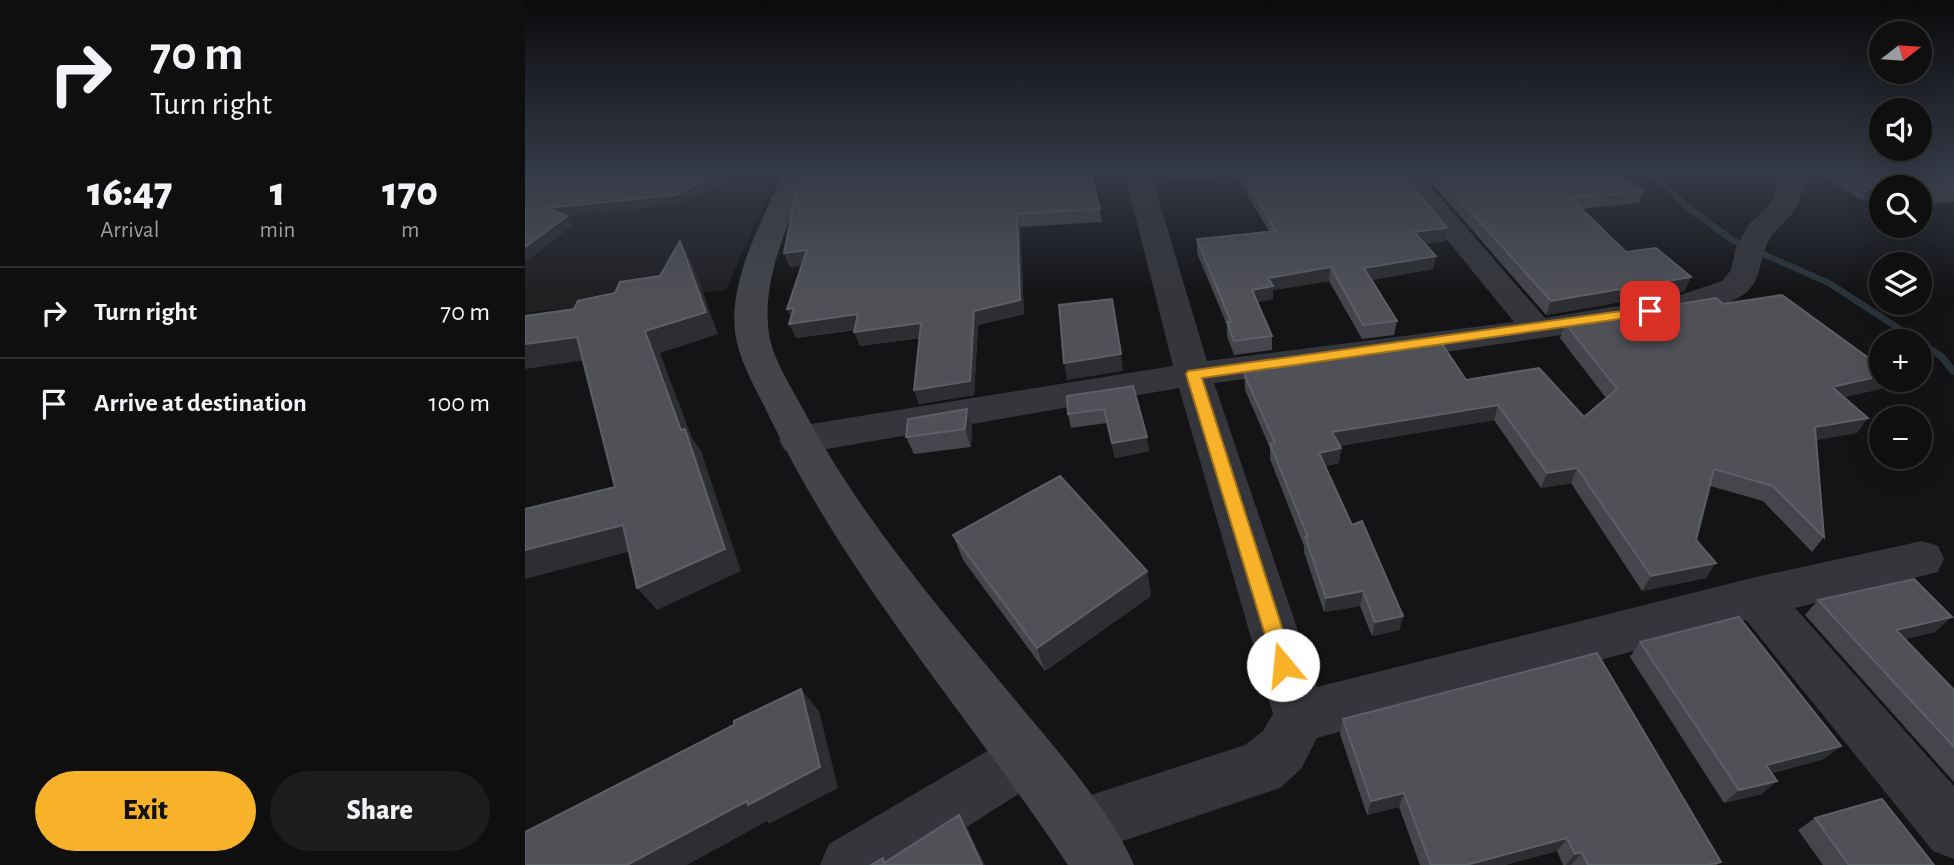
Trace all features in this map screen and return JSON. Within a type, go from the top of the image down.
[{"type":"street","points":[[780,211],[760,271],[751,322],[753,342],[798,440],[852,528],[1027,758],[1104,865]]},
{"type":"street","points":[[1148,211],[1193,374],[1300,718]]},
{"type":"street","points":[[1437,211],[1537,329]]},
{"type":"street","points":[[798,440],[1193,374],[1537,329],[1674,307],[1733,288],[1746,271],[1751,247],[1764,223],[1780,211]]},
{"type":"street","points":[[1078,827],[1260,768],[1282,750],[1300,718],[1756,597],[1923,559]]},
{"type":"street","points":[[1756,597],[1954,830]]},
{"type":"street","points":[[850,865],[1027,758]]},
{"type":"shaded area","points":[[525,211],[760,211],[726,290],[525,313]]},
{"type":"building","points":[[525,211],[555,211],[567,216],[525,247]]},
{"type":"building","points":[[792,211],[1061,211],[1017,214],[1020,300],[974,311],[970,381],[914,390],[921,323],[854,332],[858,314],[789,324],[794,308],[787,309],[807,250],[784,253]]},
{"type":"building","points":[[1265,211],[1433,211],[1447,228],[1414,232],[1436,256],[1364,268],[1397,321],[1363,325],[1331,267],[1268,278],[1273,286],[1252,290],[1272,336],[1234,341],[1227,322],[1231,322],[1197,239],[1276,231]]},
{"type":"building","points":[[1470,211],[1584,211],[1626,252],[1656,248],[1691,277],[1551,301]]},
{"type":"building","points":[[680,241],[706,312],[645,331],[681,430],[685,429],[725,549],[637,588],[623,525],[525,550],[525,509],[615,487],[577,337],[525,344],[525,316],[574,309],[578,301],[615,293],[620,282],[660,276]]},
{"type":"building","points":[[1782,295],[1869,358],[1869,379],[1832,387],[1868,418],[1815,427],[1824,537],[1773,486],[1714,469],[1696,540],[1716,563],[1651,576],[1577,468],[1547,473],[1498,405],[1332,432],[1341,448],[1319,453],[1352,525],[1362,521],[1403,616],[1375,622],[1363,591],[1326,598],[1305,537],[1308,537],[1270,444],[1275,443],[1245,376],[1244,367],[1283,362],[1286,367],[1378,349],[1442,344],[1466,380],[1539,368],[1584,417],[1617,389],[1565,323],[1716,298],[1723,304]]},
{"type":"building","points":[[1112,299],[1121,354],[1064,363],[1059,305]]},
{"type":"building","points":[[1133,386],[1147,437],[1112,443],[1104,409],[1068,414],[1067,396]]},
{"type":"building","points":[[967,409],[965,429],[906,437],[908,419]]},
{"type":"building","points":[[1060,476],[1147,571],[1037,648],[953,535]]},
{"type":"building","points":[[1914,579],[1952,617],[1896,630],[1954,690],[1954,747],[1818,600]]},
{"type":"building","points":[[1739,617],[1841,746],[1766,765],[1777,781],[1739,790],[1640,642]]},
{"type":"building","points":[[1597,653],[1721,862],[1706,865],[1588,865],[1582,852],[1575,854],[1567,838],[1466,865],[1431,865],[1404,793],[1371,801],[1343,719]]},
{"type":"building","points":[[801,689],[820,767],[748,805],[747,801],[627,865],[525,865],[525,832],[734,725],[734,721]]},
{"type":"building","points":[[1882,799],[1934,865],[1849,865],[1815,818]]},
{"type":"building","points":[[959,815],[982,865],[871,865],[883,858],[884,863]]},
{"type":"waterway","points":[[1693,211],[1734,241],[1829,283],[1900,329]]},
{"type":"waterway","points":[[1932,350],[1941,356],[1954,372]]},
{"type":"route","points":[[1283,665],[1193,374],[1537,329],[1650,311]]}]
